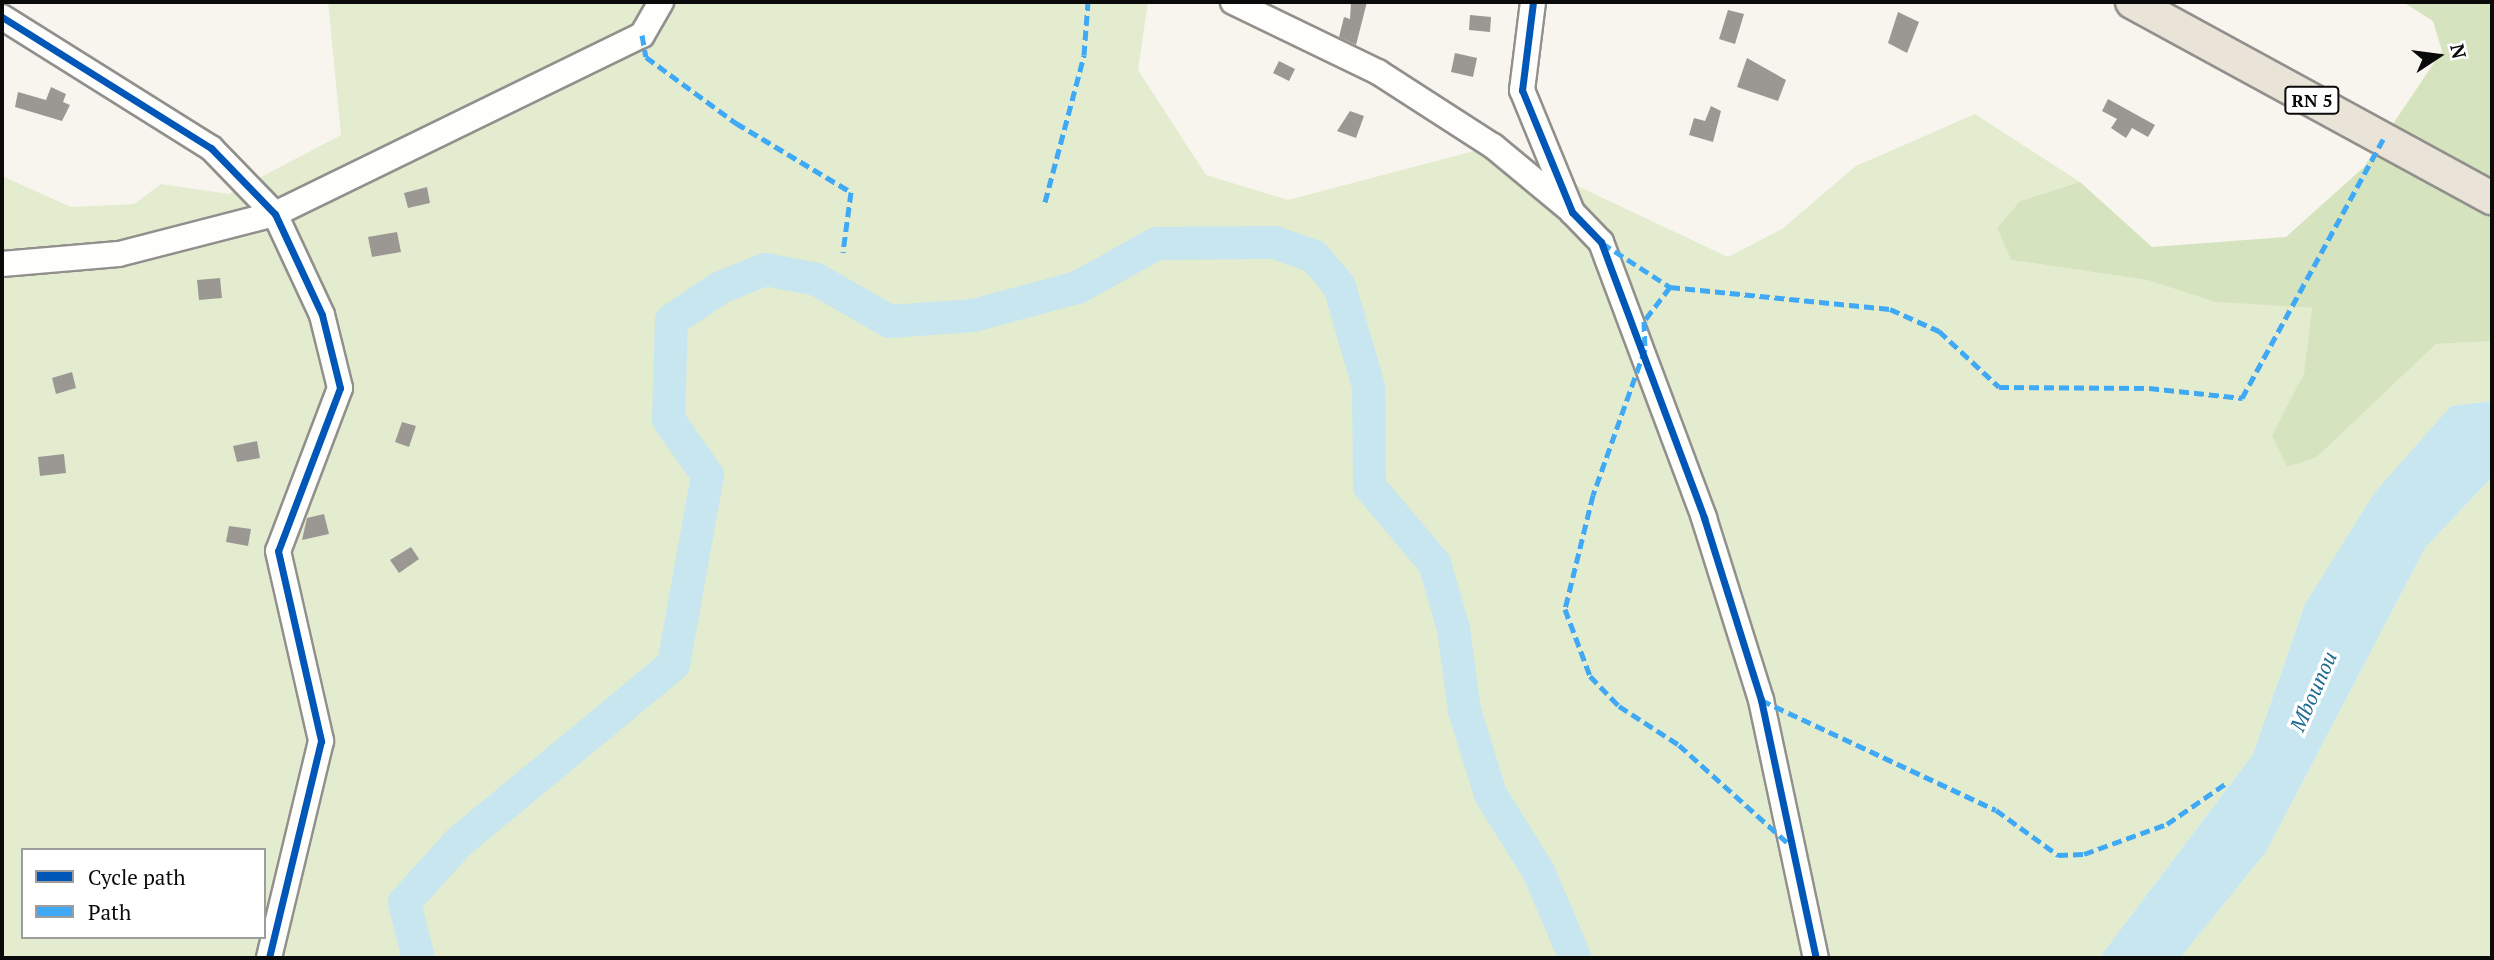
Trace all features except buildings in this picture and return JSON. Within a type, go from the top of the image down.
[{"type":"main road","name":"RN 5","points":[[2132,2],[2492,198]]},
{"type":"street","points":[[2,264],[119,254],[275,214],[642,35],[661,2]]},
{"type":"street","points":[[1233,2],[1378,72],[1493,146],[1572,212],[1601,242],[1704,517],[1760,699],[1816,958]]},
{"type":"street","points":[[1533,2],[1522,90],[1572,212]]},
{"type":"street","points":[[2,17],[211,148],[275,214],[321,315],[340,388],[278,551],[321,741],[268,958]]},
{"type":"green space","points":[[328,2],[1148,2],[1138,70],[1206,175],[1288,200],[1493,146],[1728,257],[1782,229],[1856,166],[1975,114],[2080,182],[2020,201],[1997,228],[2011,260],[2147,280],[2215,302],[2312,308],[2304,373],[2272,435],[2317,457],[2436,344],[2492,341],[2492,401],[2451,406],[2305,604],[2253,754],[2099,958],[2,958],[2,176],[71,207],[134,204],[161,184],[229,194],[341,135]]},
{"type":"green space","points":[[2403,2],[2492,2],[2492,341],[2436,344],[2317,457],[2287,467],[2272,435],[2304,373],[2312,308],[2215,302],[2147,280],[2011,260],[1997,228],[2020,201],[2080,182],[2152,247],[2286,237],[2364,167],[2442,51],[2433,21]]},
{"type":"green space","points":[[2492,477],[2492,958],[2180,958],[2266,852],[2425,548]]},
{"type":"water","name":"Mbounou","points":[[2492,401],[2492,477],[2425,548],[2266,852],[2180,958],[2099,958],[2253,754],[2305,604],[2375,492],[2451,406]]},
{"type":"waterway","points":[[418,958],[404,902],[458,842],[673,664],[707,475],[668,419],[671,320],[720,287],[765,269],[816,279],[889,321],[973,315],[1077,287],[1156,243],[1274,242],[1314,256],[1339,286],[1368,386],[1369,486],[1434,563],[1453,628],[1464,710],[1490,794],[1538,871],[1575,958]]},
{"type":"marked path","points":[[1045,202],[1084,55],[1088,2]]},
{"type":"marked path","points":[[642,35],[646,57],[736,123],[851,192],[843,252]]},
{"type":"marked path","points":[[1602,243],[1670,287],[1890,309],[1939,331],[1999,387],[2149,388],[2242,398],[2383,139]]},
{"type":"marked path","points":[[1670,287],[1644,321],[1645,349],[1593,495],[1565,609],[1590,676],[1619,706],[1679,745],[1789,844]]},
{"type":"marked path","points":[[1761,700],[1996,810],[2058,855],[2084,854],[2167,824],[2225,784]]},
{"type":"cycle path","points":[[1533,2],[1522,90],[1572,212],[1601,242],[1704,518],[1761,700],[1816,958]]},
{"type":"cycle path","points":[[2,17],[211,148],[275,214],[322,315],[340,388],[278,551],[321,741],[269,958]]}]
